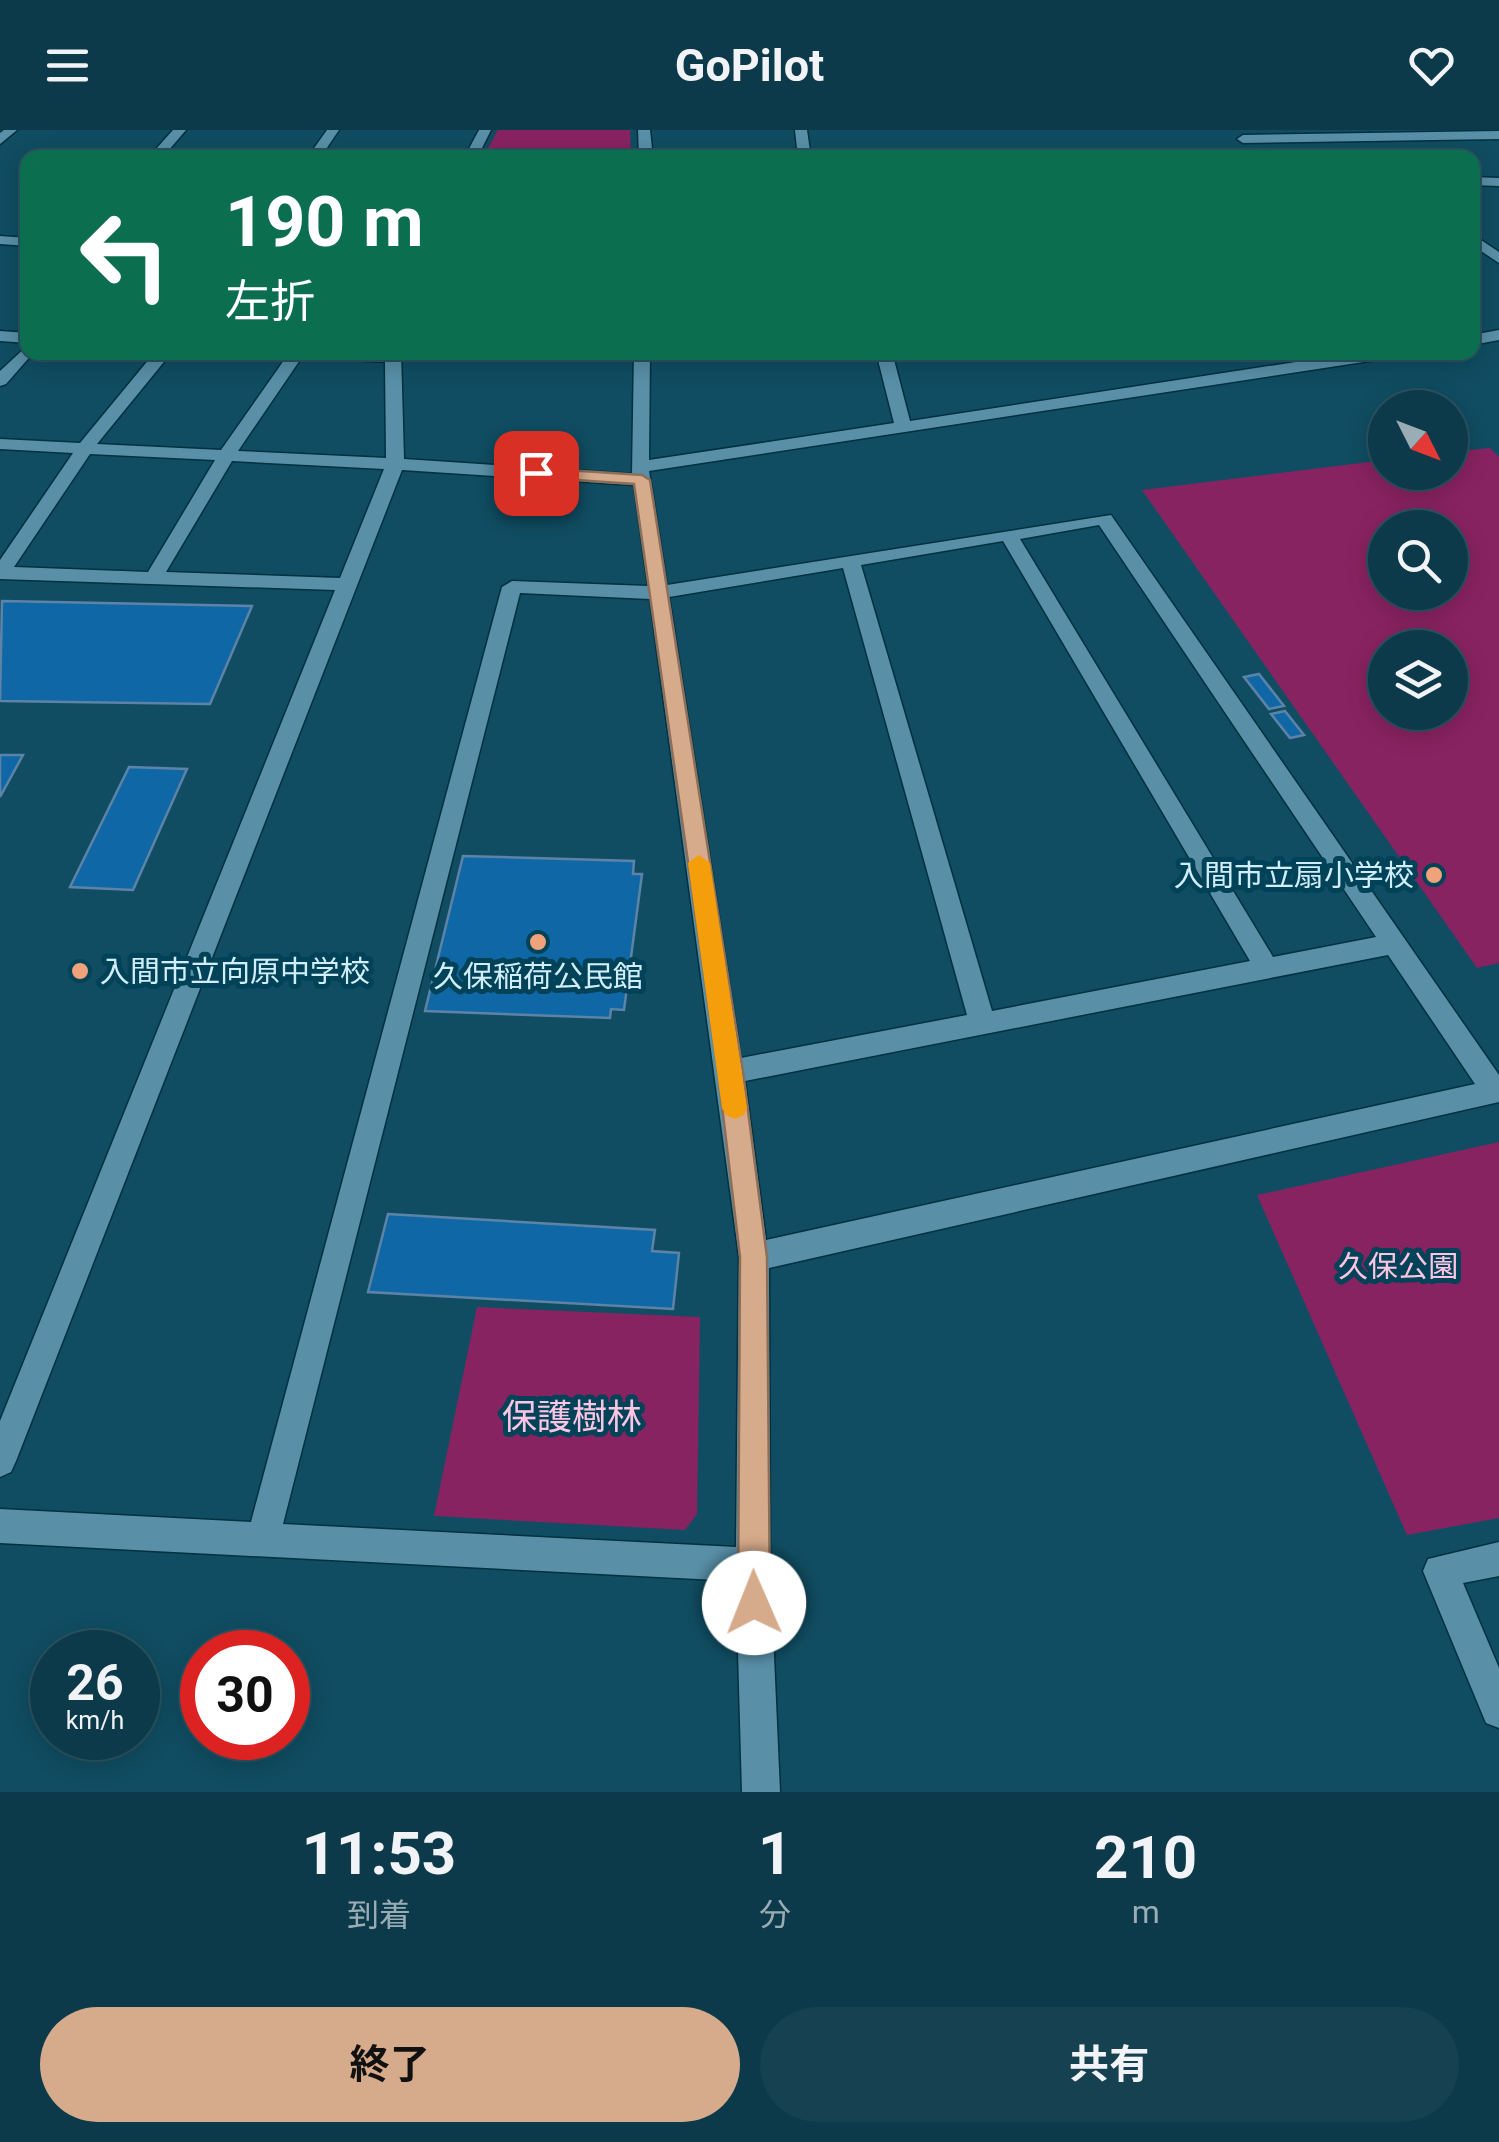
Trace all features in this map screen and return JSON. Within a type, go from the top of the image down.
[{"type":"street","points":[[0,140],[11,130]]},
{"type":"street","points":[[161,150],[180,130]]},
{"type":"street","points":[[1240,135],[1499,135]]},
{"type":"street","points":[[0,381],[20,359]]},
{"type":"street","points":[[157,360],[86,446],[0,573],[350,584]]},
{"type":"street","points":[[154,578],[227,454],[289,360]]},
{"type":"street","points":[[0,1461],[396,464],[393,360]]},
{"type":"street","points":[[642,360],[641,473],[754,1257],[753,1565],[761,1792]]},
{"type":"street","points":[[886,360],[903,427]]},
{"type":"street","points":[[0,444],[641,473],[903,427],[1343,360]]},
{"type":"street","points":[[262,1542],[512,587],[658,592],[1104,519],[1497,1091],[754,1257]]},
{"type":"street","points":[[1009,536],[1266,967]]},
{"type":"street","points":[[852,562],[983,1026]]},
{"type":"street","points":[[730,1072],[1393,944]]},
{"type":"street","points":[[0,1526],[753,1565]]},
{"type":"street","points":[[1499,1559],[1440,1571],[1499,1710]]},
{"type":"green space","points":[[498,130],[630,130],[631,150],[487,150]]},
{"type":"green space","points":[[1490,448],[1499,457],[1499,963],[1477,968],[1142,490],[1368,462],[1368,490],[1468,490],[1468,450]]},
{"type":"green space","name":"久保公園","points":[[1499,1142],[1499,1518],[1407,1535],[1257,1195]]},
{"type":"green space","name":"保護樹林","points":[[477,1307],[700,1317],[697,1514],[685,1530],[434,1516]]},
{"type":"building","points":[[2,601],[252,606],[210,704],[0,701]]},
{"type":"building","points":[[1259,674],[1284,706],[1269,709],[1244,677]]},
{"type":"building","points":[[1285,711],[1304,735],[1290,738],[1271,714]]},
{"type":"building","points":[[0,755],[23,755],[0,797]]},
{"type":"building","points":[[129,767],[187,769],[133,890],[70,887]]},
{"type":"building","name":"久保稲荷公民館","points":[[463,856],[634,861],[633,874],[642,874],[624,1010],[611,1009],[610,1018],[425,1011]]},
{"type":"building","points":[[388,1214],[655,1230],[652,1251],[679,1253],[673,1309],[368,1292]]},
{"type":"slow traffic","points":[[699,863],[735,1108]]},
{"type":"place","name":"入間市立扇小学校","points":[[1434,875]]},
{"type":"place","name":"久保稲荷公民館","points":[[538,942]]},
{"type":"place","name":"入間市立向原中学校","points":[[80,971]]},
{"type":"route","points":[[536,473],[642,480],[754,1257],[754,1603]]}]
